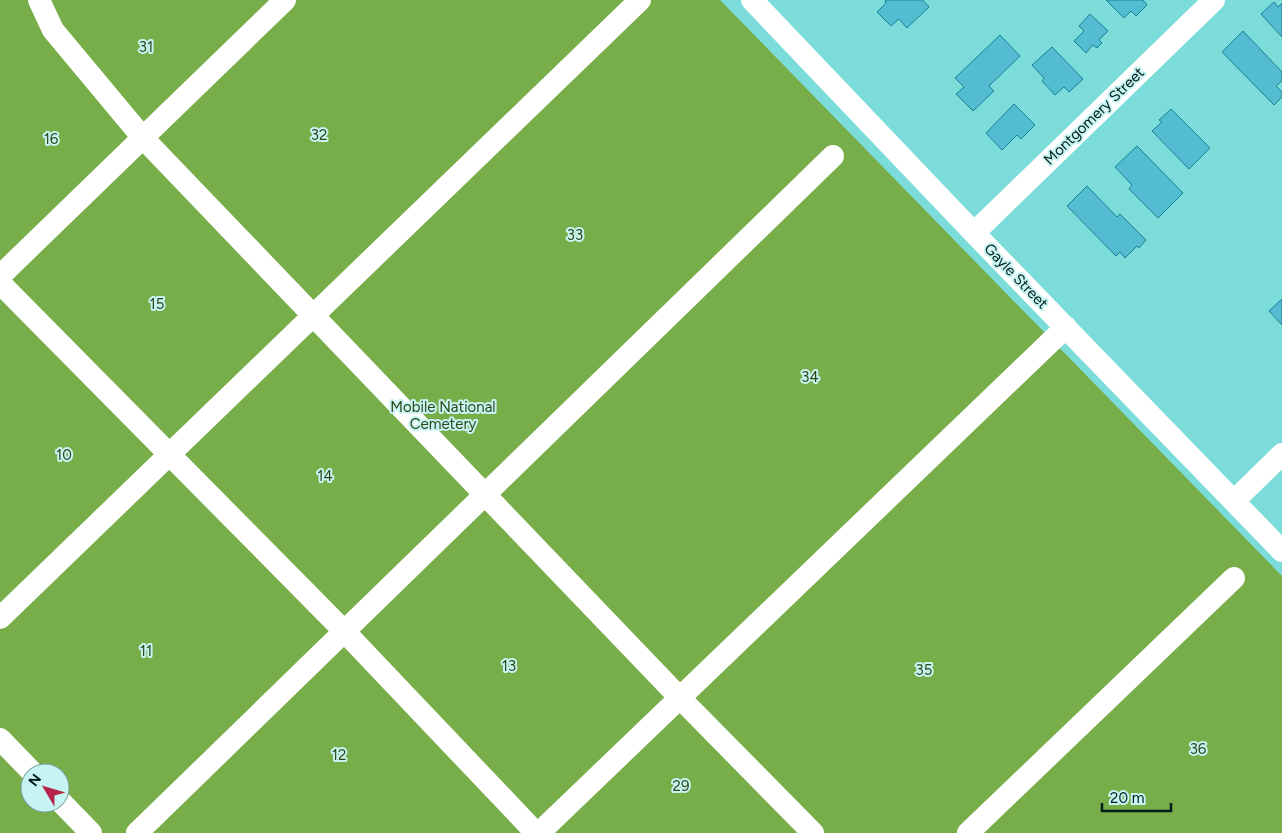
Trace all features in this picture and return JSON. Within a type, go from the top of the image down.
[{"type":"street","points":[[39,0],[52,30],[143,138],[680,698],[813,833]]},
{"type":"street","points":[[0,276],[286,0]]},
{"type":"street","points":[[0,618],[640,0]]},
{"type":"street","name":"Gayle Street","points":[[752,0],[974,233],[1282,551]]},
{"type":"street","name":"Montgomery Street","points":[[974,233],[1214,0]]},
{"type":"street","points":[[137,833],[833,156]]},
{"type":"street","points":[[0,283],[344,631],[537,833],[1066,327]]},
{"type":"street","points":[[1234,501],[1282,454]]},
{"type":"street","points":[[968,833],[1234,578]]},
{"type":"street","points":[[0,740],[22,763]]},
{"type":"street","points":[[70,811],[91,833]]},
{"type":"green space","name":"Mobile National Cemetery","points":[[0,0],[720,0],[1282,576],[1282,833],[0,833]]},
{"type":"building","points":[[886,0],[923,0],[929,7],[907,28],[899,19],[891,26],[877,12],[886,3]]},
{"type":"building","points":[[1106,0],[1143,0],[1147,5],[1136,16],[1131,11],[1124,18]]},
{"type":"building","points":[[1274,2],[1278,7],[1282,3],[1282,37],[1261,14]]},
{"type":"building","points":[[1090,14],[1108,31],[1099,40],[1102,43],[1097,48],[1093,45],[1086,53],[1074,41],[1084,31],[1079,26]]},
{"type":"building","points":[[1243,31],[1282,72],[1282,81],[1276,86],[1282,92],[1282,97],[1274,105],[1222,52]]},
{"type":"building","points":[[1000,35],[1020,56],[989,86],[994,91],[973,111],[956,94],[964,87],[955,78]]},
{"type":"building","points":[[1052,47],[1083,79],[1069,92],[1064,87],[1055,95],[1042,81],[1044,78],[1032,65]]},
{"type":"building","points":[[1014,104],[1035,125],[1021,139],[1017,135],[1002,150],[986,133]]},
{"type":"building","points":[[1171,109],[1210,148],[1189,169],[1152,131],[1162,122],[1159,120]]},
{"type":"building","points":[[1137,146],[1183,193],[1158,218],[1129,189],[1132,185],[1115,167]]},
{"type":"building","points":[[1087,186],[1117,217],[1120,214],[1146,240],[1139,248],[1137,246],[1125,258],[1120,252],[1116,256],[1067,206]]},
{"type":"building","points":[[1282,299],[1282,325],[1269,311]]},
{"type":"park label","name":"31","points":[[146,47]]},
{"type":"park label","name":"32","points":[[319,135]]},
{"type":"park label","name":"16","points":[[51,139]]},
{"type":"park label","name":"33","points":[[575,235]]},
{"type":"park label","name":"15","points":[[157,304]]},
{"type":"park label","name":"34","points":[[810,377]]},
{"type":"park label","name":"10","points":[[64,455]]},
{"type":"park label","name":"14","points":[[325,476]]},
{"type":"park label","name":"11","points":[[146,651]]},
{"type":"park label","name":"13","points":[[509,666]]},
{"type":"park label","name":"35","points":[[924,670]]},
{"type":"park label","name":"36","points":[[1198,749]]},
{"type":"park label","name":"12","points":[[339,755]]},
{"type":"park label","name":"29","points":[[681,786]]}]
